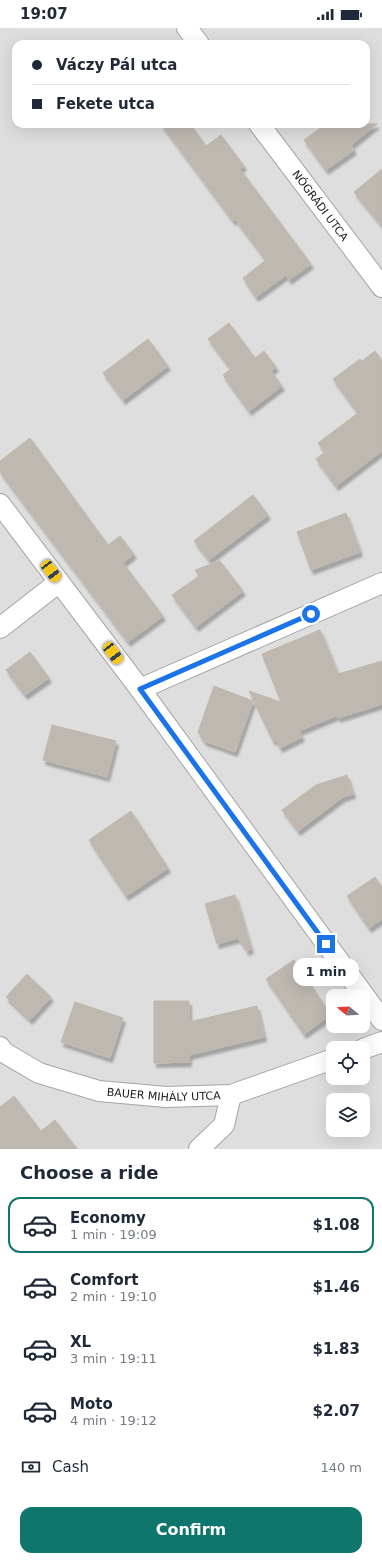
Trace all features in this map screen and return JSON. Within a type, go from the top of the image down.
[{"type":"street","points":[[187,28],[196,40]]},
{"type":"street","name":"NÓGRÁDI UTCA","points":[[262,128],[382,287]]},
{"type":"street","points":[[0,504],[140,689],[382,1020]]},
{"type":"street","points":[[0,628],[59,582]]},
{"type":"street","points":[[140,689],[382,583]]},
{"type":"street","points":[[370,1046],[382,1042]]},
{"type":"street","name":"BAUER MIHÁLY UTCA","points":[[1,1051],[39,1073],[98,1092],[166,1097],[231,1095],[326,1061]]},
{"type":"street","points":[[199,1149],[224,1125],[231,1095]]},
{"type":"shaded area","points":[[0,28],[382,28],[382,1149],[0,1149]]},
{"type":"building","points":[[370,124],[377,124],[351,145],[354,150],[326,170],[304,140],[320,128],[370,128]]},
{"type":"building","points":[[164,128],[193,128],[206,146],[221,135],[244,166],[240,169],[311,264],[289,280],[286,275],[256,297],[243,278],[266,260],[235,219],[233,221]]},
{"type":"building","points":[[382,169],[382,226],[354,192]]},
{"type":"building","points":[[229,323],[255,358],[264,351],[276,367],[271,371],[282,386],[249,411],[223,375],[231,369],[208,339]]},
{"type":"building","points":[[148,339],[168,366],[123,400],[103,373]]},
{"type":"building","points":[[375,351],[382,361],[382,451],[336,486],[316,459],[325,452],[318,443],[358,413],[333,379],[360,359],[362,361]]},
{"type":"building","points":[[30,438],[108,545],[120,536],[134,554],[123,563],[163,616],[128,642],[0,472],[0,461]]},
{"type":"building","points":[[253,495],[268,515],[209,560],[194,541]]},
{"type":"building","points":[[346,513],[360,552],[311,570],[297,532]]},
{"type":"building","points":[[220,561],[243,591],[196,627],[172,595],[199,576],[195,570]]},
{"type":"building","points":[[320,630],[338,674],[382,661],[382,704],[338,718],[338,715],[299,731],[302,737],[280,748],[276,740],[273,741],[249,691],[281,702],[262,654]]},
{"type":"building","points":[[30,652],[49,678],[25,695],[6,670]]},
{"type":"building","points":[[214,686],[253,701],[235,752],[204,741],[198,732]]},
{"type":"building","points":[[52,725],[116,741],[107,777],[43,760]]},
{"type":"building","points":[[347,775],[353,794],[343,797],[298,831],[282,810],[316,785]]},
{"type":"building","points":[[131,811],[168,868],[126,896],[89,840]]},
{"type":"building","points":[[375,877],[382,887],[382,919],[369,928],[347,896]]},
{"type":"building","points":[[235,895],[251,949],[247,951],[238,938],[217,944],[205,904]]},
{"type":"building","points":[[294,960],[326,1008],[326,1019],[304,1034],[266,979]]},
{"type":"building","points":[[27,974],[51,997],[30,1020],[6,997]]},
{"type":"building","points":[[154,1001],[189,1001],[189,1022],[257,1006],[264,1037],[189,1055],[189,1062],[154,1063]]},
{"type":"building","points":[[75,1002],[123,1018],[110,1058],[61,1042]]},
{"type":"building","points":[[14,1096],[41,1131],[55,1120],[77,1149],[0,1149],[0,1107]]},
{"type":"route","points":[[311,614],[140,689],[326,944]]}]
